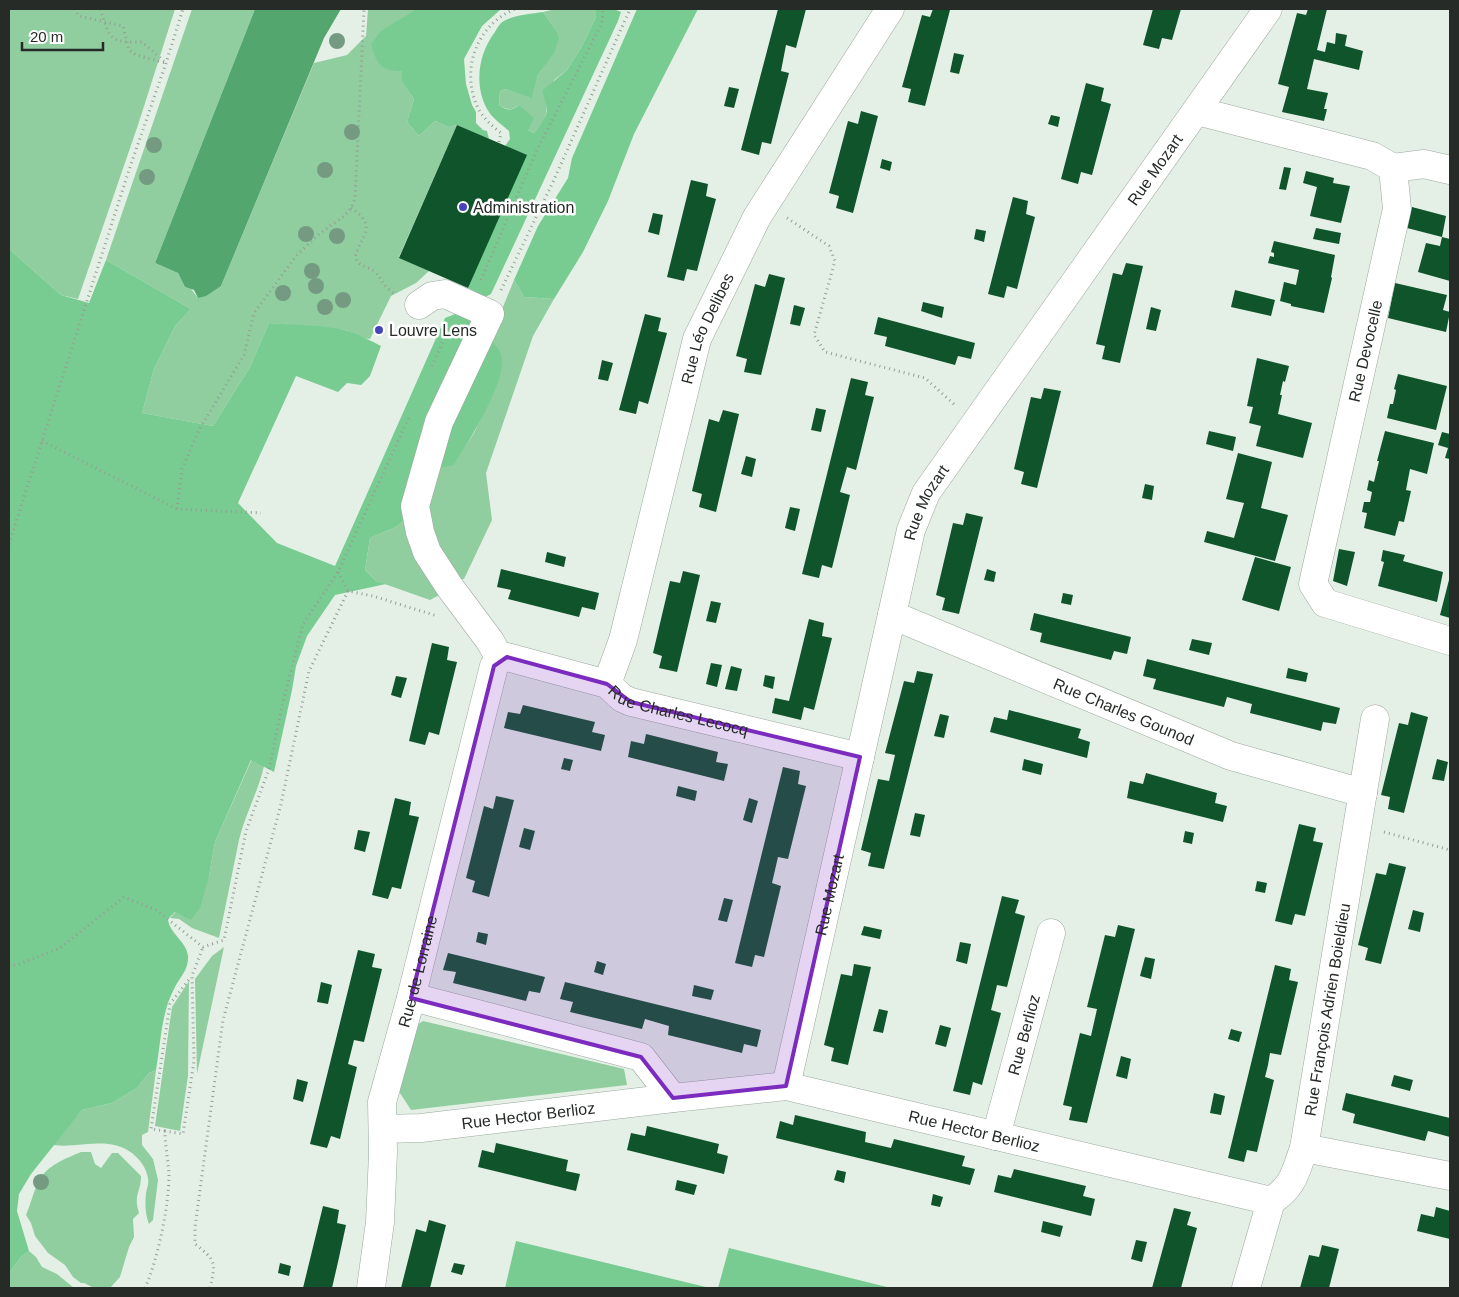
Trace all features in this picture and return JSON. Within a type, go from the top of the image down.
[{"type":"street","name":"Rue Léo Delibes","points":[[608,684],[623,640],[697,339],[757,216],[890,9]]},
{"type":"street","name":"Rue Mozart","points":[[786,1086],[911,530],[926,493],[1268,9]]},
{"type":"street","points":[[1197,111],[1372,156],[1393,168],[1424,164],[1450,170]]},
{"type":"street","name":"Rue Devocelle","points":[[1393,168],[1397,209],[1313,584],[1325,603],[1450,641]]},
{"type":"street","points":[[419,306],[432,296],[446,294],[490,314],[439,422],[415,506],[420,532],[427,552],[449,586],[490,641],[500,660]]},
{"type":"street","name":"Rue Charles Gounod","points":[[892,615],[1231,756],[1363,793]]},
{"type":"street","name":"Rue Charles Lecocq","points":[[500,660],[506,657],[608,684],[622,698],[631,702],[860,757]]},
{"type":"street","name":"Rue de Lorraine","points":[[371,1288],[380,1222],[384,1130],[382,1102],[411,998],[494,666],[500,660]]},
{"type":"street","name":"Rue François Adrien Boieldieu","points":[[1272,1201],[1292,1182],[1304,1148],[1375,719]]},
{"type":"street","name":"Rue Berlioz","points":[[996,1136],[1052,933]]},
{"type":"street","points":[[411,998],[642,1057],[673,1098]]},
{"type":"street","name":"Rue Hector Berlioz","points":[[384,1130],[421,1128],[786,1086],[1272,1201]]},
{"type":"street","points":[[1304,1148],[1450,1176]]},
{"type":"street","points":[[1246,1288],[1272,1201]]},
{"type":"path","points":[[74,9],[79,16],[123,26],[129,50],[136,55],[166,63]]},
{"type":"path","points":[[100,9],[108,33],[114,40],[142,42],[166,63]]},
{"type":"path","points":[[9,544],[128,170],[183,9]]},
{"type":"path","points":[[177,509],[182,469],[200,430],[244,355],[254,313],[296,256],[319,234],[344,216],[351,208],[355,199],[364,9]]},
{"type":"path","points":[[499,142],[501,133],[488,122],[479,109],[473,95],[470,80],[471,64],[475,49],[483,34],[494,21],[515,9]]},
{"type":"path","points":[[429,372],[458,310],[478,288],[536,152],[602,22],[603,9]]},
{"type":"path","points":[[490,314],[553,182],[630,9]]},
{"type":"path","points":[[766,203],[829,246],[835,261],[814,335],[825,352],[925,378],[974,423]]},
{"type":"path","points":[[351,208],[361,215],[366,223],[367,231],[355,257],[358,263],[364,268],[374,271],[389,290],[419,306]]},
{"type":"path","points":[[203,947],[224,940],[246,831],[269,769],[282,706],[303,624],[338,572],[413,408]]},
{"type":"path","points":[[42,440],[177,509],[261,513]]},
{"type":"path","points":[[338,572],[348,591]]},
{"type":"path","points":[[348,591],[373,596],[480,629]]},
{"type":"path","points":[[210,1288],[214,1270],[213,1263],[211,1257],[195,1244],[195,1227],[223,1020],[281,804],[309,671],[348,591]]},
{"type":"path","points":[[1357,825],[1450,850]]},
{"type":"path","points":[[9,965],[17,965],[60,948],[124,897],[156,910],[203,947]]},
{"type":"path","points":[[192,976],[194,1061],[183,1134],[151,1129],[170,1004],[192,976],[203,947]]},
{"type":"path","points":[[145,1288],[160,1241],[165,1213],[169,1175],[165,1131]]},
{"type":"highlighted area","points":[[507,657],[607,684],[631,702],[860,757],[786,1086],[673,1098],[641,1057],[411,998],[494,666]]},
{"type":"shaded area","points":[[9,9],[175,9],[138,125],[78,299],[61,295],[9,249]]},
{"type":"shaded area","points":[[192,9],[255,9],[155,263],[178,273],[185,287],[191,289],[198,298],[221,286],[314,63],[347,55],[366,36],[368,9],[413,9],[401,81],[414,99],[407,122],[419,136],[435,121],[448,127],[457,125],[399,257],[429,271],[416,283],[391,296],[370,339],[362,338],[346,330],[269,323],[250,367],[213,426],[142,413],[154,369],[175,326],[191,309],[106,260]]},
{"type":"shaded area","points":[[255,9],[341,9],[324,38],[221,286],[206,296],[198,298],[194,290],[185,287],[178,273],[155,263]]},
{"type":"shaded area","points":[[413,9],[500,10],[482,26],[464,59],[466,84],[476,112],[476,123],[483,130],[487,131],[489,139],[457,125],[448,127],[435,121],[419,136],[407,122],[414,99],[401,81],[402,71],[384,68],[375,57],[371,44],[381,31],[412,12]]},
{"type":"shaded area","points":[[555,9],[596,9],[596,17],[582,46],[567,70],[554,80],[547,104],[545,121],[534,133],[528,130],[519,105],[509,109],[499,105],[500,91],[506,89],[532,97],[538,75],[545,65],[555,29],[543,12]]},
{"type":"shaded area","points":[[596,9],[614,9],[621,12],[491,294],[485,297],[468,288],[505,146],[510,139],[509,131],[487,109],[480,90],[480,70],[485,50],[501,23],[505,20],[543,12],[555,29],[559,38],[554,53],[538,75],[532,98],[506,89],[500,91],[499,105],[509,110],[519,105],[534,118],[528,130],[534,133],[545,118],[547,109],[542,91],[567,70],[582,46],[596,17]]},
{"type":"shaded area","points":[[637,9],[698,9],[634,134],[608,201],[583,252],[554,299],[524,297],[514,280],[538,226],[568,178],[572,158]]},
{"type":"shaded area","points":[[9,249],[61,295],[89,303],[106,260],[191,309],[175,326],[154,369],[142,413],[213,426],[250,367],[269,323],[336,328],[358,335],[381,346],[370,376],[361,385],[347,383],[338,392],[296,376],[238,503],[277,543],[335,566],[445,318],[460,312],[477,321],[407,518],[396,527],[370,538],[365,570],[376,581],[386,584],[335,595],[307,636],[296,666],[274,772],[251,760],[215,842],[209,876],[200,908],[191,920],[175,912],[168,919],[171,929],[185,946],[188,961],[186,969],[170,997],[167,1007],[156,1070],[149,1073],[137,1088],[112,1103],[82,1110],[31,1174],[19,1194],[17,1211],[29,1251],[21,1257],[9,1273]]},
{"type":"shaded area","points":[[514,280],[524,297],[554,299],[533,336],[486,473],[492,520],[464,579],[457,579],[437,548],[424,499],[430,470],[454,464],[474,433],[491,397],[490,339]]},
{"type":"shaded area","points":[[490,339],[498,348],[502,366],[493,395],[477,427],[454,465],[430,470]]},
{"type":"shaded area","points":[[407,518],[443,593],[430,600],[376,581],[365,570],[370,538],[396,527]]},
{"type":"shaded area","points":[[252,759],[264,766],[239,840],[219,938],[192,928],[179,919],[170,918],[209,876],[215,842]]},
{"type":"shaded area","points":[[224,947],[197,1074],[195,979],[212,956]]},
{"type":"shaded area","points":[[189,981],[188,1076],[180,1131],[155,1126],[172,1007]]},
{"type":"shaded area","points":[[423,1021],[624,1069],[627,1085],[411,1110],[398,1090],[412,1028]]},
{"type":"shaded area","points":[[156,1070],[148,1132],[142,1135],[142,1145],[153,1159],[158,1180],[153,1220],[149,1224],[145,1205],[148,1182],[147,1174],[138,1158],[132,1153],[113,1145],[53,1145],[82,1110],[112,1103],[137,1088],[149,1073]]},
{"type":"shaded area","points":[[81,1152],[91,1152],[95,1164],[101,1168],[112,1153],[118,1153],[141,1176],[137,1197],[139,1213],[133,1219],[134,1237],[120,1277],[110,1288],[94,1288],[81,1283],[73,1277],[65,1265],[48,1253],[35,1236],[26,1215],[42,1175],[57,1163]]},
{"type":"shaded area","points":[[516,1241],[710,1288],[505,1288]]},
{"type":"shaded area","points":[[729,1248],[891,1288],[718,1288]]},
{"type":"shaded area","points":[[29,1251],[36,1257],[42,1267],[57,1274],[74,1288],[9,1288],[9,1273],[21,1257]]},
{"type":"building","points":[[778,9],[806,9],[796,48],[786,45],[781,71],[789,73],[771,144],[762,142],[759,155],[741,150]]},
{"type":"building","points":[[933,9],[950,10],[925,106],[908,102],[911,89],[902,87],[922,15],[930,17]]},
{"type":"building","points":[[1153,9],[1181,9],[1172,40],[1162,38],[1159,49],[1143,45]]},
{"type":"building","points":[[1308,9],[1327,9],[1317,50],[1325,52],[1327,42],[1335,44],[1336,33],[1347,35],[1345,46],[1363,51],[1359,70],[1314,59],[1307,89],[1328,93],[1324,109],[1327,109],[1324,121],[1282,112],[1289,87],[1278,84],[1297,13],[1306,15]]},
{"type":"building","points":[[954,53],[964,55],[959,74],[950,72]]},
{"type":"building","points":[[1086,83],[1104,88],[1101,101],[1111,104],[1092,175],[1081,172],[1078,184],[1061,179]]},
{"type":"building","points":[[729,87],[739,89],[734,108],[724,106]]},
{"type":"building","points":[[861,111],[878,116],[853,213],[836,208],[839,196],[829,193],[848,121],[858,124]]},
{"type":"building","points":[[1051,115],[1060,117],[1058,127],[1048,124]]},
{"type":"building","name":"Administration","points":[[457,125],[527,155],[468,288],[399,258]]},
{"type":"building","points":[[882,159],[892,162],[890,171],[880,168]]},
{"type":"building","points":[[1284,167],[1291,168],[1286,190],[1279,189]]},
{"type":"building","points":[[1306,171],[1334,178],[1333,183],[1350,186],[1341,223],[1310,216],[1317,187],[1303,183]]},
{"type":"building","points":[[691,180],[708,184],[706,196],[716,199],[697,271],[687,269],[684,281],[667,277]]},
{"type":"building","points":[[1013,197],[1028,201],[1026,214],[1035,217],[1017,289],[1007,286],[1004,298],[988,294]]},
{"type":"building","points":[[1412,207],[1446,216],[1442,237],[1407,228]]},
{"type":"building","points":[[653,213],[663,215],[659,235],[648,232]]},
{"type":"building","points":[[1316,228],[1341,233],[1339,244],[1313,239]]},
{"type":"building","points":[[976,229],[986,231],[984,242],[974,239]]},
{"type":"building","points":[[1442,237],[1450,239],[1450,281],[1418,272],[1426,243],[1440,246]]},
{"type":"building","points":[[1274,241],[1335,255],[1324,313],[1291,306],[1291,304],[1280,301],[1284,282],[1296,285],[1299,270],[1268,263],[1270,256],[1274,257],[1274,253],[1271,252]]},
{"type":"building","points":[[1126,263],[1143,266],[1120,363],[1102,359],[1105,346],[1096,344],[1113,273],[1122,275]]},
{"type":"building","points":[[769,274],[785,278],[761,375],[744,372],[747,359],[736,356],[755,284],[765,287]]},
{"type":"building","points":[[1395,283],[1447,295],[1443,310],[1450,312],[1446,332],[1388,318]]},
{"type":"building","points":[[1235,290],[1275,300],[1271,316],[1231,307]]},
{"type":"building","points":[[923,302],[944,307],[942,318],[921,311]]},
{"type":"building","points":[[794,305],[805,308],[800,326],[790,324]]},
{"type":"building","points":[[1151,307],[1161,310],[1156,331],[1146,329]]},
{"type":"building","points":[[645,314],[661,318],[658,331],[667,333],[648,404],[639,401],[636,414],[619,410]]},
{"type":"building","points":[[878,317],[975,343],[971,359],[958,356],[955,365],[885,346],[887,337],[874,334]]},
{"type":"building","points":[[1257,358],[1289,366],[1285,382],[1283,381],[1278,414],[1312,423],[1303,458],[1256,446],[1261,426],[1249,423],[1253,407],[1247,406]]},
{"type":"building","points":[[602,360],[613,363],[608,381],[598,379]]},
{"type":"building","points":[[1398,374],[1447,386],[1436,430],[1387,418],[1390,404],[1393,404]]},
{"type":"building","points":[[851,378],[868,382],[865,395],[874,397],[856,470],[847,467],[840,492],[850,495],[832,568],[822,565],[819,578],[802,574]]},
{"type":"building","points":[[1044,388],[1061,391],[1037,488],[1021,484],[1024,472],[1014,469],[1031,397],[1041,399]]},
{"type":"building","points":[[816,408],[826,410],[821,432],[811,430]]},
{"type":"building","points":[[723,410],[739,414],[716,512],[699,507],[702,494],[692,491],[709,419],[719,422]]},
{"type":"building","points":[[1209,431],[1236,437],[1233,451],[1206,444]]},
{"type":"building","points":[[1385,431],[1434,443],[1427,474],[1410,469],[1406,490],[1411,491],[1404,522],[1399,521],[1395,536],[1364,528],[1367,513],[1362,512],[1364,502],[1370,502],[1372,492],[1367,490],[1369,480],[1374,482]]},
{"type":"building","points":[[1442,432],[1450,434],[1450,459],[1445,458],[1448,448],[1438,445]]},
{"type":"building","points":[[1238,453],[1272,462],[1261,508],[1288,515],[1275,561],[1204,542],[1207,531],[1234,538],[1244,503],[1226,499]]},
{"type":"building","points":[[746,456],[756,459],[752,477],[741,474]]},
{"type":"building","points":[[1145,484],[1154,486],[1152,500],[1142,498]]},
{"type":"building","points":[[790,507],[800,509],[795,531],[785,528]]},
{"type":"building","points":[[966,513],[983,517],[959,614],[942,610],[945,598],[936,595],[953,523],[963,525]]},
{"type":"building","points":[[1339,549],[1355,552],[1347,586],[1333,581]]},
{"type":"building","points":[[1383,550],[1405,555],[1403,561],[1443,572],[1437,602],[1378,586],[1384,562],[1381,561]]},
{"type":"building","points":[[547,552],[566,557],[564,567],[545,562]]},
{"type":"building","points":[[1255,557],[1291,567],[1279,611],[1242,600]]},
{"type":"building","points":[[501,569],[599,593],[595,610],[582,607],[579,617],[508,599],[511,590],[497,587]]},
{"type":"building","points":[[987,569],[996,572],[994,582],[984,580]]},
{"type":"building","points":[[683,571],[700,575],[677,672],[659,668],[662,656],[653,653],[670,581],[680,583]]},
{"type":"building","points":[[1450,576],[1450,618],[1440,615]]},
{"type":"building","points":[[1063,593],[1073,595],[1071,605],[1061,603]]},
{"type":"building","points":[[711,601],[721,603],[716,623],[706,621]]},
{"type":"building","points":[[1034,613],[1131,637],[1127,654],[1114,651],[1111,660],[1040,642],[1042,633],[1030,630]]},
{"type":"building","points":[[809,619],[824,623],[822,636],[832,638],[814,710],[804,707],[801,720],[772,713],[775,698],[789,701]]},
{"type":"building","points":[[1192,639],[1212,643],[1209,655],[1189,650]]},
{"type":"building","points":[[432,643],[449,647],[447,660],[457,662],[439,735],[429,732],[425,745],[409,741]]},
{"type":"building","points":[[1147,659],[1340,708],[1336,724],[1323,722],[1321,731],[1250,713],[1252,704],[1227,697],[1224,707],[1153,689],[1156,679],[1143,676]]},
{"type":"building","points":[[711,663],[722,665],[717,687],[706,684]]},
{"type":"building","points":[[731,666],[742,669],[737,691],[725,689]]},
{"type":"building","points":[[1288,668],[1308,673],[1306,682],[1286,678]]},
{"type":"building","points":[[917,671],[933,674],[884,869],[868,866],[871,853],[861,850],[878,779],[889,781],[895,755],[885,753],[904,681],[914,683]]},
{"type":"building","points":[[765,675],[775,677],[773,689],[763,686]]},
{"type":"building","points":[[396,676],[407,678],[401,698],[391,695]]},
{"type":"building","points":[[523,705],[595,722],[592,732],[605,735],[601,751],[504,728],[508,712],[520,714]]},
{"type":"building","points":[[1009,710],[1081,729],[1078,738],[1090,742],[1087,758],[990,732],[994,717],[1007,720]]},
{"type":"building","points":[[1411,712],[1428,717],[1404,813],[1388,809],[1390,797],[1381,795],[1399,723],[1408,725]]},
{"type":"building","points":[[940,714],[949,716],[944,738],[934,736]]},
{"type":"building","points":[[646,734],[718,752],[716,762],[728,764],[724,781],[628,757],[631,741],[644,744]]},
{"type":"building","points":[[564,758],[573,760],[570,771],[561,769]]},
{"type":"building","points":[[1024,759],[1043,764],[1041,775],[1022,770]]},
{"type":"building","points":[[1437,759],[1448,762],[1444,781],[1432,779]]},
{"type":"building","points":[[783,767],[800,771],[798,784],[806,786],[788,859],[778,857],[772,883],[781,886],[764,957],[755,955],[752,967],[735,963]]},
{"type":"building","points":[[1146,773],[1217,793],[1215,803],[1227,806],[1223,822],[1127,798],[1130,781],[1143,784]]},
{"type":"building","points":[[678,786],[697,791],[695,801],[676,796]]},
{"type":"building","points":[[496,796],[514,800],[489,897],[472,892],[475,881],[466,878],[484,806],[493,809]]},
{"type":"building","points":[[395,798],[411,802],[409,815],[419,817],[401,889],[392,887],[388,899],[372,895]]},
{"type":"building","points":[[749,798],[758,801],[752,823],[743,820]]},
{"type":"building","points":[[915,813],[925,815],[920,837],[910,835]]},
{"type":"building","points":[[1299,824],[1316,828],[1313,841],[1323,843],[1305,916],[1295,914],[1292,925],[1275,921]]},
{"type":"building","points":[[524,828],[535,831],[530,850],[519,847]]},
{"type":"building","points":[[358,830],[370,832],[365,852],[354,849]]},
{"type":"building","points":[[1185,831],[1194,833],[1192,844],[1183,842]]},
{"type":"building","points":[[1389,863],[1406,867],[1381,964],[1365,960],[1368,948],[1358,945],[1376,873],[1386,875]]},
{"type":"building","points":[[1257,881],[1267,883],[1265,893],[1255,891]]},
{"type":"building","points":[[1002,896],[1019,900],[1015,913],[1025,916],[1007,987],[997,985],[991,1010],[1001,1013],[982,1085],[973,1082],[970,1095],[953,1091]]},
{"type":"building","points":[[724,898],[733,900],[727,922],[718,920]]},
{"type":"building","points":[[1413,910],[1424,913],[1420,932],[1408,929]]},
{"type":"building","points":[[1118,925],[1135,929],[1087,1123],[1069,1120],[1072,1107],[1063,1105],[1080,1033],[1091,1036],[1097,1009],[1087,1007],[1105,935],[1115,937]]},
{"type":"building","points":[[864,926],[882,930],[880,939],[861,935]]},
{"type":"building","points":[[478,932],[488,934],[486,945],[476,942]]},
{"type":"building","points":[[960,942],[971,944],[967,964],[956,961]]},
{"type":"building","points":[[358,950],[375,954],[372,967],[382,969],[364,1042],[354,1040],[348,1064],[357,1067],[340,1139],[331,1136],[327,1148],[310,1144]]},
{"type":"building","points":[[448,953],[545,977],[540,993],[529,991],[526,1001],[453,983],[456,972],[443,970]]},
{"type":"building","points":[[1145,957],[1155,959],[1151,979],[1140,976]]},
{"type":"building","points":[[597,961],[606,964],[603,975],[594,972]]},
{"type":"building","points":[[854,964],[871,967],[848,1065],[831,1061],[834,1048],[824,1045],[841,974],[852,976]]},
{"type":"building","points":[[1275,965],[1291,969],[1289,980],[1298,982],[1281,1055],[1270,1053],[1265,1077],[1274,1080],[1257,1152],[1247,1150],[1244,1162],[1228,1158]]},
{"type":"building","points":[[321,982],[332,985],[328,1004],[317,1002]]},
{"type":"building","points":[[565,982],[761,1030],[757,1047],[744,1044],[742,1053],[668,1035],[669,1026],[645,1019],[642,1029],[570,1012],[573,1002],[560,999]]},
{"type":"building","points":[[694,985],[714,990],[711,1000],[692,996]]},
{"type":"building","points":[[879,1009],[888,1011],[883,1033],[873,1031]]},
{"type":"building","points":[[940,1025],[951,1028],[946,1047],[935,1044]]},
{"type":"building","points":[[1231,1029],[1242,1032],[1239,1042],[1228,1039]]},
{"type":"building","points":[[1121,1056],[1131,1059],[1127,1079],[1116,1076]]},
{"type":"building","points":[[1394,1075],[1413,1080],[1410,1091],[1391,1086]]},
{"type":"building","points":[[297,1079],[308,1082],[303,1102],[293,1099]]},
{"type":"building","points":[[1214,1093],[1225,1096],[1221,1115],[1210,1113]]},
{"type":"building","points":[[1346,1093],[1450,1118],[1450,1137],[1428,1131],[1425,1141],[1353,1123],[1355,1114],[1342,1110]]},
{"type":"building","points":[[795,1115],[866,1132],[865,1142],[891,1148],[894,1139],[965,1156],[962,1166],[975,1169],[970,1185],[776,1138],[780,1121],[793,1125]]},
{"type":"building","points":[[647,1126],[719,1144],[717,1153],[728,1156],[724,1174],[627,1150],[631,1133],[645,1136]]},
{"type":"building","points":[[496,1143],[568,1160],[566,1171],[580,1174],[576,1191],[478,1167],[482,1150],[494,1153]]},
{"type":"building","points":[[1014,1169],[1086,1186],[1083,1196],[1095,1199],[1091,1216],[994,1192],[998,1175],[1011,1178]]},
{"type":"building","points":[[837,1170],[846,1172],[844,1183],[834,1180]]},
{"type":"building","points":[[677,1180],[697,1185],[694,1195],[675,1190]]},
{"type":"building","points":[[933,1194],[943,1197],[940,1207],[931,1205]]},
{"type":"building","points":[[323,1206],[339,1210],[337,1223],[346,1225],[332,1288],[303,1288]]},
{"type":"building","points":[[1436,1207],[1450,1211],[1450,1239],[1417,1231],[1421,1214],[1434,1217]]},
{"type":"building","points":[[1174,1208],[1191,1212],[1187,1225],[1197,1228],[1181,1288],[1152,1288]]},
{"type":"building","points":[[429,1220],[446,1225],[430,1288],[401,1288],[416,1229],[426,1232]]},
{"type":"building","points":[[1043,1221],[1063,1226],[1060,1237],[1041,1232]]},
{"type":"building","points":[[1136,1240],[1147,1242],[1142,1262],[1131,1259]]},
{"type":"building","points":[[1322,1245],[1339,1249],[1329,1288],[1300,1288],[1309,1255],[1319,1257]]},
{"type":"building","points":[[280,1263],[291,1266],[289,1276],[278,1273]]},
{"type":"building","points":[[454,1263],[465,1265],[462,1275],[451,1272]]},
{"type":"place","name":"Administration","points":[[463,207]]},
{"type":"place","name":"Louvre Lens","points":[[379,330]]}]
